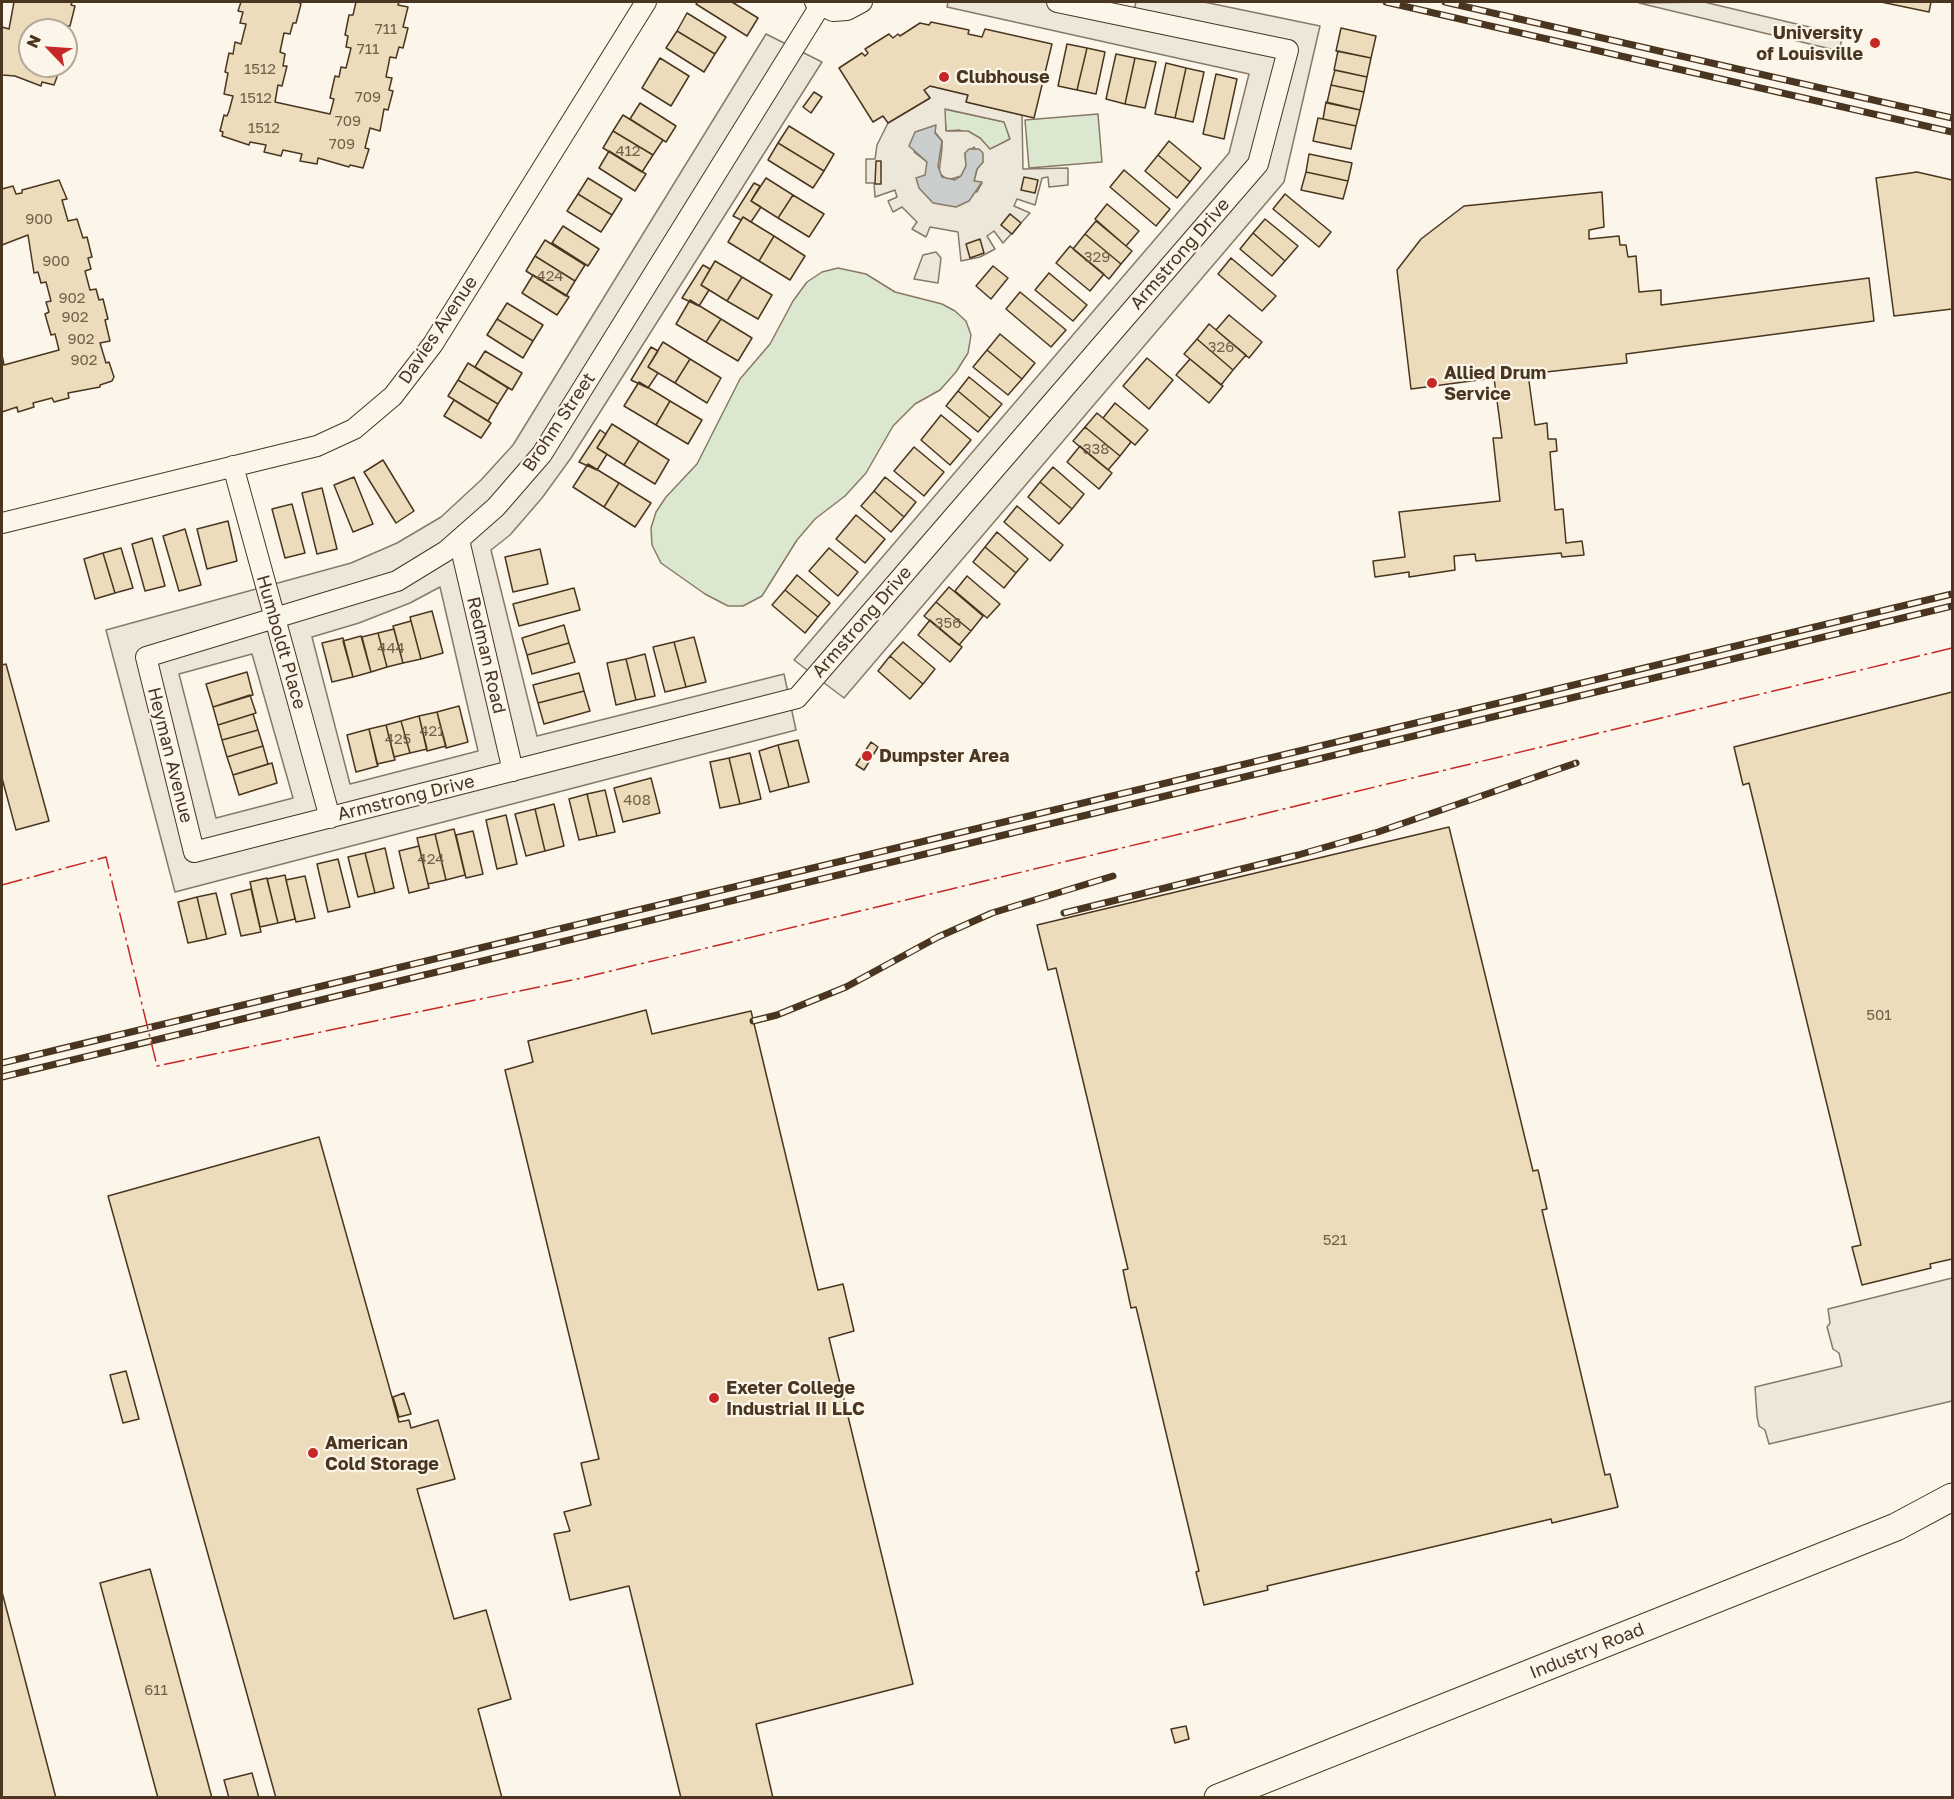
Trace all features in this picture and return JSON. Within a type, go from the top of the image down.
[{"type":"main road","name":"Industry Road","points":[[1218,1797],[1896,1527],[1953,1497]]},
{"type":"street","name":"Davies Avenue","points":[[2,523],[317,446],[354,429],[393,396],[433,344],[646,2]]},
{"type":"street","points":[[818,4],[833,11],[847,10],[862,2]]},
{"type":"street","name":"Armstrong Drive","points":[[194,852],[797,698],[1258,164],[1288,50],[1057,2]]},
{"type":"street","name":"Brohm Street","points":[[146,657],[275,620],[397,581],[446,551],[496,507],[542,454],[818,4]]},
{"type":"street","name":"Humboldt Place","points":[[233,466],[330,818]]},
{"type":"street","name":"Redman Road","points":[[459,540],[513,771]]},
{"type":"street","name":"Heyman Avenue","points":[[146,657],[194,852]]},
{"type":"green space","points":[[944,109],[1005,122],[1010,139],[990,150],[980,138],[959,130],[946,131]]},
{"type":"green space","points":[[1098,114],[1102,162],[1029,168],[1025,120]]},
{"type":"green space","points":[[838,268],[866,274],[895,292],[942,304],[955,311],[966,321],[971,335],[968,353],[956,372],[940,390],[915,404],[893,426],[866,473],[845,496],[815,519],[797,540],[762,596],[743,606],[728,606],[705,594],[661,563],[652,545],[651,528],[656,512],[666,497],[697,464],[740,379],[770,344],[793,301],[807,282],[822,272]]},
{"type":"shaded area","points":[[948,2],[1057,2],[1132,17],[1136,2],[1204,2],[1320,26],[1284,182],[844,698],[794,660],[1229,153],[1249,74],[947,7]]},
{"type":"shaded area","points":[[1704,2],[1843,35],[1839,51],[1639,3]]},
{"type":"shaded area","points":[[766,34],[822,62],[571,458],[542,498],[510,535],[491,550],[537,736],[784,674],[796,730],[175,892],[106,630],[351,563],[397,543],[441,517],[481,480],[513,445]],"holes":[[[440,587],[478,751],[350,784],[312,637],[359,623],[410,603]],[[252,654],[293,798],[216,818],[179,674]]]},
{"type":"shaded area","points":[[930,86],[968,95],[966,102],[1022,115],[1023,169],[1068,168],[1068,185],[1049,187],[1048,177],[1042,178],[1035,205],[1017,199],[1014,206],[1030,213],[1021,223],[1010,214],[1001,225],[1011,234],[1003,243],[994,231],[987,236],[995,249],[980,257],[961,261],[958,232],[930,227],[926,237],[912,229],[917,222],[902,207],[893,212],[888,201],[897,197],[895,190],[875,197],[874,183],[866,183],[866,159],[875,159],[877,145],[888,123],[930,98],[924,90]],"holes":[[[945,109],[1004,122],[1010,139],[990,149],[980,138],[968,131],[946,131]],[[935,132],[942,141],[939,173],[948,180],[961,176],[966,166],[965,153],[974,147],[983,162],[977,169],[974,181],[982,183],[977,192],[926,175],[927,162],[914,152]]]},
{"type":"shaded area","points":[[936,125],[935,133],[942,141],[938,166],[942,177],[955,180],[961,176],[966,166],[965,153],[969,149],[979,149],[983,153],[983,162],[977,169],[974,181],[982,182],[969,201],[956,207],[933,203],[919,188],[916,178],[925,175],[927,162],[909,146],[915,132]]},
{"type":"shaded area","points":[[936,252],[941,258],[938,283],[914,279],[923,255]]},
{"type":"shaded area","points":[[1952,1278],[1952,1401],[1769,1444],[1765,1430],[1759,1426],[1755,1387],[1842,1366],[1839,1353],[1833,1349],[1827,1327],[1830,1323],[1828,1309]]},
{"type":"building","points":[[14,2],[72,2],[71,5],[75,6],[72,18],[18,18],[18,77],[2,75],[2,27],[9,29]]},
{"type":"building","points":[[241,2],[298,2],[301,4],[296,23],[293,23],[290,34],[284,33],[280,52],[285,54],[283,66],[287,66],[282,86],[278,85],[275,102],[330,114],[334,99],[330,98],[335,76],[339,77],[341,67],[346,68],[351,48],[346,47],[348,36],[345,35],[349,15],[353,15],[356,2],[399,2],[398,5],[408,7],[403,27],[408,28],[403,48],[399,47],[396,58],[390,57],[386,77],[392,78],[389,90],[393,91],[388,110],[384,109],[380,131],[370,128],[365,148],[369,149],[363,168],[350,165],[349,167],[318,158],[317,164],[300,161],[302,154],[283,150],[281,156],[264,152],[266,145],[250,142],[249,145],[222,136],[223,132],[220,131],[224,115],[227,116],[233,96],[224,94],[229,53],[233,54],[235,42],[241,44],[246,24],[240,23],[243,12],[238,11]]},
{"type":"building","points":[[698,2],[732,2],[758,18],[747,36],[696,4]]},
{"type":"building","points":[[1881,2],[1931,2],[1929,12]]},
{"type":"building","points":[[687,13],[726,37],[715,54],[677,31]]},
{"type":"building","name":"Clubhouse","points":[[931,22],[969,30],[968,34],[982,37],[985,29],[1052,44],[1034,118],[966,102],[968,95],[930,86],[924,90],[930,98],[888,123],[883,116],[873,122],[839,68],[862,53],[865,56],[868,53],[865,49],[889,34],[893,38],[898,34],[900,36],[920,23],[929,25]]},
{"type":"building","points":[[1341,28],[1376,36],[1371,58],[1336,51]]},
{"type":"building","points":[[677,31],[715,54],[704,72],[666,48]]},
{"type":"building","points":[[1067,44],[1087,48],[1077,90],[1058,86]]},
{"type":"building","points":[[1087,48],[1105,52],[1096,94],[1077,90]]},
{"type":"building","points":[[1338,51],[1371,58],[1367,77],[1334,70]]},
{"type":"building","points":[[1116,54],[1135,58],[1125,104],[1106,99]]},
{"type":"building","points":[[660,58],[689,76],[671,106],[642,88]]},
{"type":"building","points":[[1135,58],[1156,62],[1145,108],[1125,104]]},
{"type":"building","points":[[1166,63],[1186,68],[1175,118],[1155,114]]},
{"type":"building","points":[[1186,68],[1204,72],[1193,122],[1175,118]]},
{"type":"building","points":[[1335,70],[1367,77],[1364,92],[1331,85]]},
{"type":"building","points":[[1216,74],[1237,79],[1224,139],[1203,134]]},
{"type":"building","points":[[20,78],[57,78],[54,85],[42,82],[41,86]]},
{"type":"building","points":[[1331,85],[1364,92],[1360,110],[1327,103]]},
{"type":"building","points":[[814,92],[822,97],[811,113],[803,107]]},
{"type":"building","points":[[1326,102],[1360,110],[1356,126],[1323,119]]},
{"type":"building","points":[[640,103],[676,126],[666,142],[630,119]]},
{"type":"building","points":[[623,115],[663,140],[653,155],[613,131]]},
{"type":"building","points":[[1318,118],[1356,126],[1351,149],[1313,141]]},
{"type":"building","points":[[789,126],[834,154],[824,171],[778,143]]},
{"type":"building","points":[[613,131],[653,155],[642,172],[603,148]]},
{"type":"building","points":[[1169,141],[1201,168],[1190,182],[1158,155]]},
{"type":"building","points":[[778,143],[824,171],[813,188],[768,160]]},
{"type":"building","points":[[609,151],[646,174],[635,191],[599,168]]},
{"type":"building","points":[[1309,154],[1352,163],[1348,181],[1306,172]]},
{"type":"building","points":[[1158,155],[1190,182],[1177,198],[1145,171]]},
{"type":"building","points":[[876,161],[881,161],[881,184],[875,184]]},
{"type":"building","points":[[1124,170],[1170,209],[1156,226],[1110,187]]},
{"type":"building","points":[[1306,172],[1348,181],[1343,199],[1301,190]]},
{"type":"building","points":[[1917,172],[1952,180],[1952,309],[1894,316],[1876,178]]},
{"type":"building","points":[[1024,177],[1038,180],[1035,193],[1021,190]]},
{"type":"building","points":[[588,178],[622,199],[612,215],[578,194]]},
{"type":"building","points":[[766,178],[793,195],[778,218],[751,201]]},
{"type":"building","points":[[59,180],[67,199],[62,200],[68,221],[77,219],[83,238],[87,237],[92,257],[88,258],[91,269],[85,271],[90,290],[96,289],[99,300],[103,299],[110,341],[100,343],[106,363],[109,362],[114,377],[112,381],[100,387],[68,393],[69,398],[54,402],[52,398],[33,403],[34,407],[18,412],[17,407],[2,412],[2,355],[4,365],[59,350],[55,334],[51,335],[45,314],[49,312],[46,302],[51,301],[46,282],[41,283],[38,272],[34,273],[28,235],[2,245],[2,189],[13,186],[16,194],[22,193],[22,190]]},
{"type":"building","points":[[754,183],[760,186],[751,201],[761,207],[751,222],[743,217],[741,220],[733,216]]},
{"type":"building","name":"Allied Drum Service","points":[[1602,192],[1604,227],[1589,230],[1589,239],[1619,236],[1620,245],[1626,245],[1628,257],[1636,256],[1639,292],[1661,290],[1661,305],[1869,278],[1874,321],[1626,354],[1627,363],[1528,374],[1535,425],[1547,423],[1548,439],[1556,439],[1557,451],[1550,452],[1555,510],[1563,509],[1566,543],[1582,541],[1584,555],[1562,557],[1561,553],[1476,561],[1475,554],[1454,556],[1455,570],[1409,577],[1409,572],[1375,577],[1373,561],[1405,557],[1399,512],[1500,501],[1493,438],[1502,438],[1494,378],[1411,389],[1397,270],[1421,239],[1464,206]]},
{"type":"building","points":[[578,194],[612,215],[601,232],[567,211]]},
{"type":"building","points":[[1285,194],[1331,232],[1319,247],[1273,209]]},
{"type":"building","points":[[793,195],[824,214],[809,237],[778,218]]},
{"type":"building","points":[[1107,204],[1139,231],[1126,246],[1095,219]]},
{"type":"building","points":[[1010,214],[1021,223],[1012,234],[1001,225]]},
{"type":"building","points":[[743,217],[774,236],[759,261],[728,242]]},
{"type":"building","points":[[1265,219],[1298,246],[1285,261],[1253,233]]},
{"type":"building","points":[[1096,221],[1132,251],[1121,264],[1085,234]]},
{"type":"building","points":[[563,226],[599,249],[588,266],[552,243]]},
{"type":"building","points":[[1253,233],[1285,261],[1272,276],[1240,249]]},
{"type":"building","points":[[1085,234],[1121,264],[1109,279],[1073,249]]},
{"type":"building","points":[[774,236],[805,256],[790,280],[759,261]]},
{"type":"building","points":[[980,239],[984,253],[970,258],[966,244]]},
{"type":"building","points":[[545,240],[585,265],[575,281],[535,256]]},
{"type":"building","points":[[1070,246],[1104,274],[1090,291],[1056,263]]},
{"type":"building","points":[[535,256],[575,281],[566,296],[526,271]]},
{"type":"building","points":[[1231,258],[1276,296],[1262,311],[1218,274]]},
{"type":"building","points":[[715,261],[742,277],[727,301],[701,285]]},
{"type":"building","points":[[703,265],[710,269],[701,285],[709,290],[699,306],[682,298]]},
{"type":"building","points":[[993,266],[1008,278],[991,299],[976,286]]},
{"type":"building","points":[[1049,273],[1087,305],[1073,321],[1035,290]]},
{"type":"building","points":[[533,275],[569,297],[557,315],[522,293]]},
{"type":"building","points":[[742,277],[772,295],[758,319],[727,301]]},
{"type":"building","points":[[1020,292],[1066,330],[1051,347],[1006,309]]},
{"type":"building","points":[[690,300],[721,319],[706,342],[676,324]]},
{"type":"building","points":[[507,303],[543,325],[533,341],[497,319]]},
{"type":"building","points":[[1229,315],[1262,342],[1249,358],[1216,330]]},
{"type":"building","points":[[497,319],[533,341],[523,358],[487,335]]},
{"type":"building","points":[[721,319],[752,338],[738,361],[706,342]]},
{"type":"building","points":[[1209,324],[1246,355],[1233,370],[1197,339]]},
{"type":"building","points":[[1000,334],[1035,363],[1022,379],[987,350]]},
{"type":"building","points":[[1197,339],[1233,370],[1221,385],[1184,354]]},
{"type":"building","points":[[663,342],[690,359],[675,383],[648,367]]},
{"type":"building","points":[[651,347],[658,351],[648,367],[658,373],[648,388],[631,380]]},
{"type":"building","points":[[987,350],[1022,379],[1008,395],[973,367]]},
{"type":"building","points":[[485,351],[522,373],[512,390],[475,367]]},
{"type":"building","points":[[1147,358],[1173,380],[1149,409],[1123,386]]},
{"type":"building","points":[[690,359],[721,378],[707,403],[675,383]]},
{"type":"building","points":[[1190,359],[1223,386],[1209,403],[1176,375]]},
{"type":"building","points":[[468,363],[508,388],[498,404],[458,380]]},
{"type":"building","points":[[969,377],[1002,404],[990,418],[958,391]]},
{"type":"building","points":[[458,380],[498,404],[488,421],[448,396]]},
{"type":"building","points":[[639,382],[670,401],[656,425],[624,406]]},
{"type":"building","points":[[958,391],[990,418],[978,432],[946,406]]},
{"type":"building","points":[[454,400],[491,423],[481,438],[444,416]]},
{"type":"building","points":[[670,401],[702,420],[688,444],[656,425]]},
{"type":"building","points":[[1115,403],[1148,430],[1135,445],[1103,418]]},
{"type":"building","points":[[1097,413],[1131,442],[1120,456],[1085,427]]},
{"type":"building","points":[[941,415],[971,440],[950,465],[921,440]]},
{"type":"building","points":[[612,424],[639,441],[624,465],[597,448]]},
{"type":"building","points":[[1085,427],[1120,456],[1108,470],[1073,441]]},
{"type":"building","points":[[600,430],[606,434],[597,448],[607,454],[597,470],[579,462]]},
{"type":"building","points":[[639,441],[669,460],[655,484],[624,465]]},
{"type":"building","points":[[1080,446],[1112,473],[1099,489],[1067,462]]},
{"type":"building","points":[[914,447],[944,472],[924,496],[894,471]]},
{"type":"building","points":[[383,460],[414,511],[396,523],[364,472]]},
{"type":"building","points":[[588,464],[619,483],[604,507],[573,487]]},
{"type":"building","points":[[1053,467],[1084,494],[1072,509],[1040,482]]},
{"type":"building","points":[[354,477],[373,524],[353,532],[334,485]]},
{"type":"building","points":[[885,477],[916,502],[904,517],[874,491]]},
{"type":"building","points":[[1040,482],[1072,509],[1059,524],[1028,497]]},
{"type":"building","points":[[619,483],[651,503],[635,527],[604,507]]},
{"type":"building","points":[[322,488],[337,549],[317,554],[302,493]]},
{"type":"building","points":[[874,491],[904,517],[891,532],[861,506]]},
{"type":"building","points":[[292,504],[305,553],[285,558],[272,509]]},
{"type":"building","points":[[1017,506],[1063,545],[1050,561],[1004,522]]},
{"type":"building","points":[[856,515],[885,539],[865,563],[836,539]]},
{"type":"building","points":[[228,521],[237,561],[207,569],[197,529]]},
{"type":"building","points":[[185,529],[201,585],[179,591],[163,536]]},
{"type":"building","points":[[997,532],[1028,559],[1016,573],[985,547]]},
{"type":"building","points":[[152,538],[165,586],[145,591],[132,544]]},
{"type":"building","points":[[985,547],[1016,573],[1004,588],[973,562]]},
{"type":"building","points":[[121,548],[133,588],[115,593],[103,553]]},
{"type":"building","points":[[829,548],[858,572],[838,596],[809,571]]},
{"type":"building","points":[[540,549],[548,584],[513,592],[505,557]]},
{"type":"building","points":[[103,553],[115,593],[95,599],[84,559]]},
{"type":"building","points":[[797,575],[830,603],[818,617],[785,590]]},
{"type":"building","points":[[967,576],[1000,604],[987,618],[955,591]]},
{"type":"building","points":[[949,587],[983,616],[971,631],[936,602]]},
{"type":"building","points":[[574,588],[580,610],[519,626],[513,604]]},
{"type":"building","points":[[785,590],[818,617],[805,633],[772,605]]},
{"type":"building","points":[[936,602],[971,631],[959,645],[924,616]]},
{"type":"building","points":[[432,611],[443,653],[421,659],[410,617]]},
{"type":"building","points":[[930,620],[962,647],[950,662],[918,635]]},
{"type":"building","points":[[411,621],[421,659],[403,663],[393,626]]},
{"type":"building","points":[[564,625],[569,643],[527,655],[522,638]]},
{"type":"building","points":[[394,629],[403,663],[387,667],[378,633]]},
{"type":"building","points":[[378,633],[387,667],[371,672],[362,637]]},
{"type":"building","points":[[361,636],[371,672],[353,677],[343,641]]},
{"type":"building","points":[[694,637],[706,682],[686,687],[674,642]]},
{"type":"building","points":[[343,638],[353,677],[332,682],[322,643]]},
{"type":"building","points":[[674,642],[686,687],[665,692],[653,647]]},
{"type":"building","points":[[903,642],[935,669],[923,684],[890,656]]},
{"type":"building","points":[[569,643],[575,662],[532,674],[527,655]]},
{"type":"building","points":[[645,654],[655,696],[636,700],[626,659]]},
{"type":"building","points":[[890,656],[923,684],[910,699],[878,671]]},
{"type":"building","points":[[626,659],[636,700],[616,705],[607,663]]},
{"type":"building","points":[[6,664],[49,821],[16,830],[2,778],[2,665]]},
{"type":"building","points":[[247,672],[253,695],[213,707],[206,684]]},
{"type":"building","points":[[579,673],[584,691],[538,703],[533,685]]},
{"type":"building","points":[[584,691],[590,711],[544,724],[538,703]]},
{"type":"building","points":[[1952,692],[1952,1259],[1930,1264],[1931,1268],[1862,1285],[1852,1247],[1861,1245],[1749,783],[1743,785],[1734,747]]},
{"type":"building","points":[[250,695],[256,713],[218,725],[213,707]]},
{"type":"building","points":[[459,706],[468,742],[446,748],[437,712]]},
{"type":"building","points":[[437,712],[446,746],[427,751],[419,716]]},
{"type":"building","points":[[253,714],[258,730],[222,740],[218,725]]},
{"type":"building","points":[[419,716],[427,749],[410,753],[401,721]]},
{"type":"building","points":[[401,721],[410,753],[394,757],[386,725]]},
{"type":"building","points":[[386,725],[395,760],[377,764],[369,729]]},
{"type":"building","points":[[369,729],[378,766],[356,772],[347,735]]},
{"type":"building","points":[[258,730],[263,746],[227,757],[222,740]]},
{"type":"building","points":[[798,740],[809,782],[789,787],[778,745]]},
{"type":"building","name":"Dumpster Area","points":[[871,742],[878,747],[864,770],[856,765]]},
{"type":"building","points":[[778,745],[789,787],[770,792],[759,751]]},
{"type":"building","points":[[263,746],[268,764],[233,775],[227,757]]},
{"type":"building","points":[[750,753],[761,799],[740,804],[729,758]]},
{"type":"building","points":[[729,758],[740,804],[720,808],[710,762]]},
{"type":"building","points":[[272,763],[277,783],[239,795],[233,775]]},
{"type":"building","points":[[651,778],[660,813],[623,822],[614,788]]},
{"type":"building","points":[[605,790],[615,832],[597,836],[587,794]]},
{"type":"building","points":[[587,794],[597,836],[579,840],[569,799]]},
{"type":"building","points":[[554,804],[564,846],[545,851],[535,809]]},
{"type":"building","points":[[535,809],[545,851],[526,856],[515,814]]},
{"type":"building","points":[[506,815],[517,864],[497,869],[486,820]]},
{"type":"building","points":[[1449,827],[1533,1171],[1538,1170],[1547,1209],[1542,1210],[1605,1475],[1610,1474],[1618,1507],[1552,1523],[1551,1519],[1267,1586],[1268,1590],[1204,1605],[1196,1572],[1199,1571],[1136,1307],[1131,1308],[1123,1270],[1128,1269],[1056,968],[1048,970],[1037,925]]},
{"type":"building","points":[[454,829],[465,875],[446,880],[435,834]]},
{"type":"building","points":[[473,831],[483,874],[466,878],[456,835]]},
{"type":"building","points":[[435,834],[446,880],[428,884],[417,838]]},
{"type":"building","points":[[419,846],[429,888],[409,893],[399,851]]},
{"type":"building","points":[[385,848],[394,888],[375,893],[365,853]]},
{"type":"building","points":[[365,853],[375,893],[358,897],[348,857]]},
{"type":"building","points":[[338,859],[350,907],[328,912],[317,864]]},
{"type":"building","points":[[285,875],[295,919],[278,923],[267,879]]},
{"type":"building","points":[[305,876],[315,918],[296,922],[286,880]]},
{"type":"building","points":[[267,878],[278,923],[260,927],[250,882]]},
{"type":"building","points":[[251,889],[261,932],[241,936],[231,894]]},
{"type":"building","points":[[216,893],[226,934],[207,939],[197,897]]},
{"type":"building","points":[[197,897],[207,939],[188,943],[178,902]]},
{"type":"building","name":"Exeter College Industrial II LLC","points":[[646,1010],[652,1034],[751,1011],[818,1290],[843,1284],[854,1331],[829,1338],[913,1684],[756,1724],[773,1798],[681,1798],[629,1586],[570,1600],[554,1534],[570,1531],[564,1512],[591,1505],[581,1463],[599,1459],[505,1070],[533,1062],[528,1041]]},
{"type":"building","name":"American Cold Storage","points":[[319,1137],[399,1422],[409,1420],[411,1428],[438,1420],[455,1479],[417,1489],[454,1619],[486,1610],[511,1699],[478,1709],[502,1798],[276,1798],[108,1196]]},
{"type":"building","points":[[126,1371],[139,1419],[123,1423],[110,1375]]},
{"type":"building","points":[[404,1393],[411,1414],[399,1417],[393,1397]]},
{"type":"building","points":[[150,1569],[212,1798],[158,1798],[100,1583]]},
{"type":"building","points":[[2,1592],[56,1798],[2,1798]]},
{"type":"building","points":[[1186,1726],[1189,1739],[1175,1743],[1171,1729]]},
{"type":"building","points":[[252,1773],[259,1798],[229,1798],[224,1780]]},
{"type":"railway","points":[[1386,2],[1952,132]]},
{"type":"railway","points":[[1445,2],[1952,118]]},
{"type":"railway","points":[[2,1063],[1952,594]]},
{"type":"railway","points":[[2,1077],[1952,606]]},
{"type":"railway","points":[[1064,913],[1298,855],[1378,832],[1576,763]]},
{"type":"railway","points":[[753,1021],[777,1015],[846,987],[938,937],[992,913],[1113,876]]},
{"type":"power","points":[[2,885],[106,857],[157,1066],[582,978],[1952,648]]},
{"type":"place","name":"University of Louisville","points":[[1875,43]]},
{"type":"place","name":"Clubhouse","points":[[944,77]]},
{"type":"place","name":"Allied Drum Service","points":[[1432,383]]},
{"type":"place","name":"Dumpster Area","points":[[867,756]]},
{"type":"place","name":"Exeter College Industrial II LLC","points":[[714,1398]]},
{"type":"place","name":"American Cold Storage","points":[[313,1453]]}]
